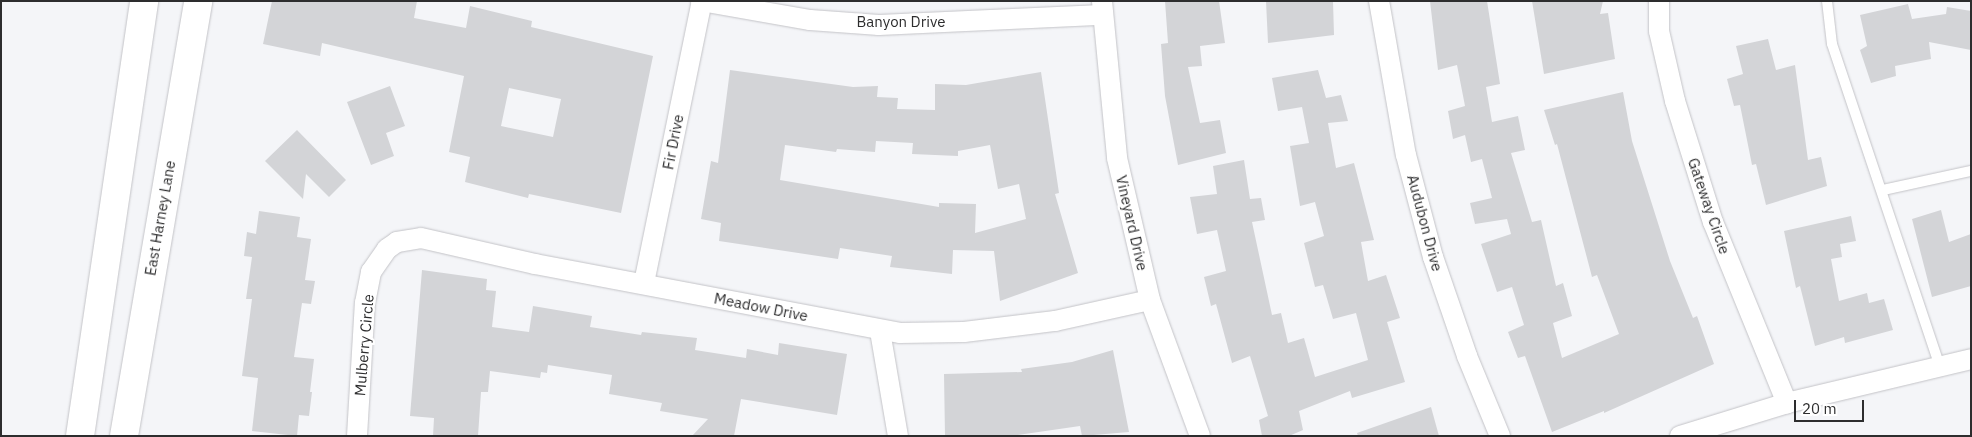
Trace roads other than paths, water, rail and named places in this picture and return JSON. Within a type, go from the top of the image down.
[{"type":"main road","points":[[80,436],[144,1]]},
{"type":"main road","name":"East Harney Lane","points":[[124,436],[198,1]]},
{"type":"street","name":"Banyon Drive","points":[[701,1],[810,20],[879,25],[1102,8]]},
{"type":"street","name":"Fir Drive","points":[[644,283],[701,1]]},
{"type":"street","name":"Audubon Drive","points":[[1379,1],[1406,155],[1433,258],[1467,356],[1500,436]]},
{"type":"street","name":"Gateway Circle","points":[[1659,1],[1659,31],[1675,101],[1704,194],[1787,403]]},
{"type":"street","name":"Vineyard Drive","points":[[1102,8],[1117,158],[1150,300],[1200,436]]},
{"type":"street","name":"Meadow Drive","points":[[381,258],[397,242],[421,238],[535,264],[644,283],[880,331],[964,332],[1055,321],[1150,300]]},
{"type":"street","name":"Mulberry Circle","points":[[357,436],[365,303],[371,272],[381,258]]},
{"type":"street","points":[[880,331],[898,436]]},
{"type":"street","points":[[1680,436],[1787,403],[1971,359]]},
{"type":"lane","points":[[1827,1],[1832,44],[1883,190],[1940,366]]},
{"type":"lane","points":[[1883,190],[1971,171]]}]
